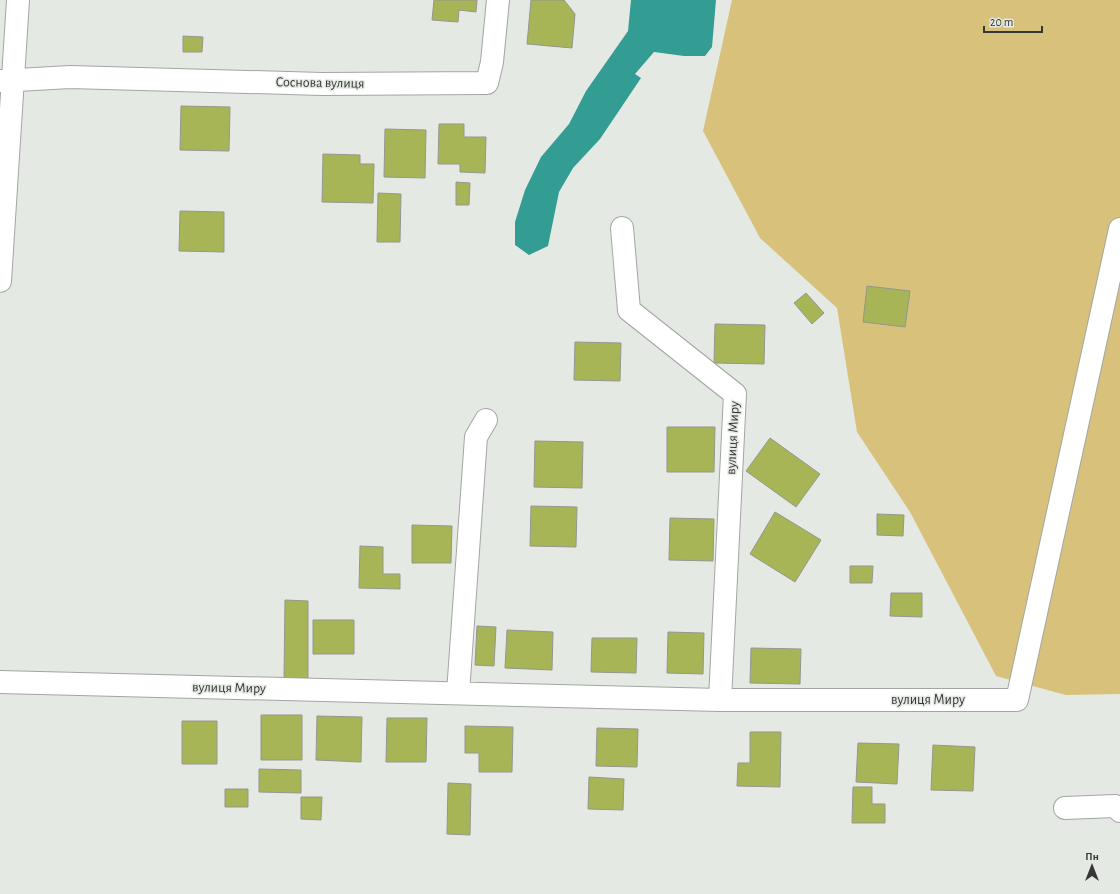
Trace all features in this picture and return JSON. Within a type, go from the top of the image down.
[{"type":"street","points":[[0,281],[6,80],[18,0]]},
{"type":"street","name":"Соснова вулиця","points":[[6,80],[70,77],[322,84],[487,82],[492,62],[498,0]]},
{"type":"street","name":"вулиця Миру","points":[[622,228],[629,310],[735,394],[720,700]]},
{"type":"street","name":"вулиця Миру","points":[[0,682],[720,700],[1017,700],[1120,229]]},
{"type":"street","points":[[458,693],[476,437],[486,420]]},
{"type":"street","points":[[1065,808],[1118,807]]},
{"type":"shaded area","points":[[732,0],[1120,0],[1120,694],[1066,695],[996,676],[910,512],[857,432],[837,308],[760,238],[703,131]]},
{"type":"water","points":[[631,0],[716,0],[712,47],[705,56],[684,56],[654,52],[635,74],[641,78],[600,139],[573,168],[559,192],[548,246],[529,255],[515,245],[515,222],[525,190],[541,157],[569,124],[586,91],[628,31]]},
{"type":"building","points":[[434,0],[477,0],[476,12],[459,10],[458,22],[432,20]]},
{"type":"building","points":[[531,0],[564,0],[575,14],[572,48],[527,44]]},
{"type":"building","points":[[183,36],[203,37],[202,52],[183,52]]},
{"type":"building","points":[[181,106],[230,107],[229,151],[180,150]]},
{"type":"building","points":[[439,124],[464,124],[464,137],[486,137],[485,173],[460,172],[460,164],[438,164]]},
{"type":"building","points":[[385,129],[426,130],[425,178],[384,177]]},
{"type":"building","points":[[323,154],[360,155],[360,164],[374,164],[373,203],[322,202]]},
{"type":"building","points":[[456,182],[470,183],[469,205],[456,205]]},
{"type":"building","points":[[378,193],[401,194],[400,242],[377,242]]},
{"type":"building","points":[[180,211],[224,212],[224,252],[179,251]]},
{"type":"building","points":[[867,286],[910,291],[905,327],[863,322]]},
{"type":"building","points":[[806,293],[824,313],[812,324],[794,303]]},
{"type":"building","points":[[715,324],[765,325],[764,364],[714,363]]},
{"type":"building","points":[[575,342],[621,343],[620,381],[574,380]]},
{"type":"building","points":[[667,427],[715,427],[714,472],[667,472]]},
{"type":"building","points":[[770,438],[820,474],[796,507],[746,471]]},
{"type":"building","points":[[535,441],[583,442],[582,488],[534,487]]},
{"type":"building","points":[[531,506],[577,507],[576,547],[530,546]]},
{"type":"building","points":[[775,512],[821,540],[795,582],[750,554]]},
{"type":"building","points":[[877,514],[904,515],[903,536],[877,535]]},
{"type":"building","points":[[670,518],[714,519],[713,561],[669,560]]},
{"type":"building","points":[[412,525],[452,526],[451,563],[412,563]]},
{"type":"building","points":[[360,546],[383,547],[383,574],[400,574],[400,589],[359,588]]},
{"type":"building","points":[[850,566],[873,566],[872,583],[850,583]]},
{"type":"building","points":[[891,593],[922,593],[922,617],[890,616]]},
{"type":"building","points":[[285,600],[308,601],[308,678],[284,678]]},
{"type":"building","points":[[313,620],[354,620],[354,654],[313,654]]},
{"type":"building","points":[[477,626],[496,627],[494,666],[475,665]]},
{"type":"building","points":[[507,630],[553,632],[552,670],[505,668]]},
{"type":"building","points":[[668,632],[704,633],[703,674],[667,673]]},
{"type":"building","points":[[592,638],[637,638],[636,673],[591,672]]},
{"type":"building","points":[[751,648],[801,649],[800,684],[750,683]]},
{"type":"building","points":[[261,715],[302,715],[302,760],[261,760]]},
{"type":"building","points":[[317,716],[362,717],[361,762],[316,760]]},
{"type":"building","points":[[387,718],[427,718],[426,762],[386,762]]},
{"type":"building","points":[[182,721],[217,721],[217,764],[182,764]]},
{"type":"building","points":[[465,726],[513,727],[512,772],[479,772],[479,753],[465,753]]},
{"type":"building","points":[[597,728],[638,729],[637,767],[596,766]]},
{"type":"building","points":[[750,732],[781,732],[780,787],[737,786],[738,763],[750,763]]},
{"type":"building","points":[[858,743],[899,744],[897,784],[856,782]]},
{"type":"building","points":[[933,745],[975,747],[973,791],[931,790]]},
{"type":"building","points":[[259,769],[301,770],[301,793],[259,792]]},
{"type":"building","points":[[589,777],[624,779],[623,810],[588,809]]},
{"type":"building","points":[[448,783],[471,784],[470,835],[447,834]]},
{"type":"building","points":[[853,787],[872,787],[872,804],[885,804],[885,823],[852,823]]},
{"type":"building","points":[[225,789],[248,789],[248,807],[225,807]]},
{"type":"building","points":[[301,797],[322,797],[321,820],[301,819]]}]
